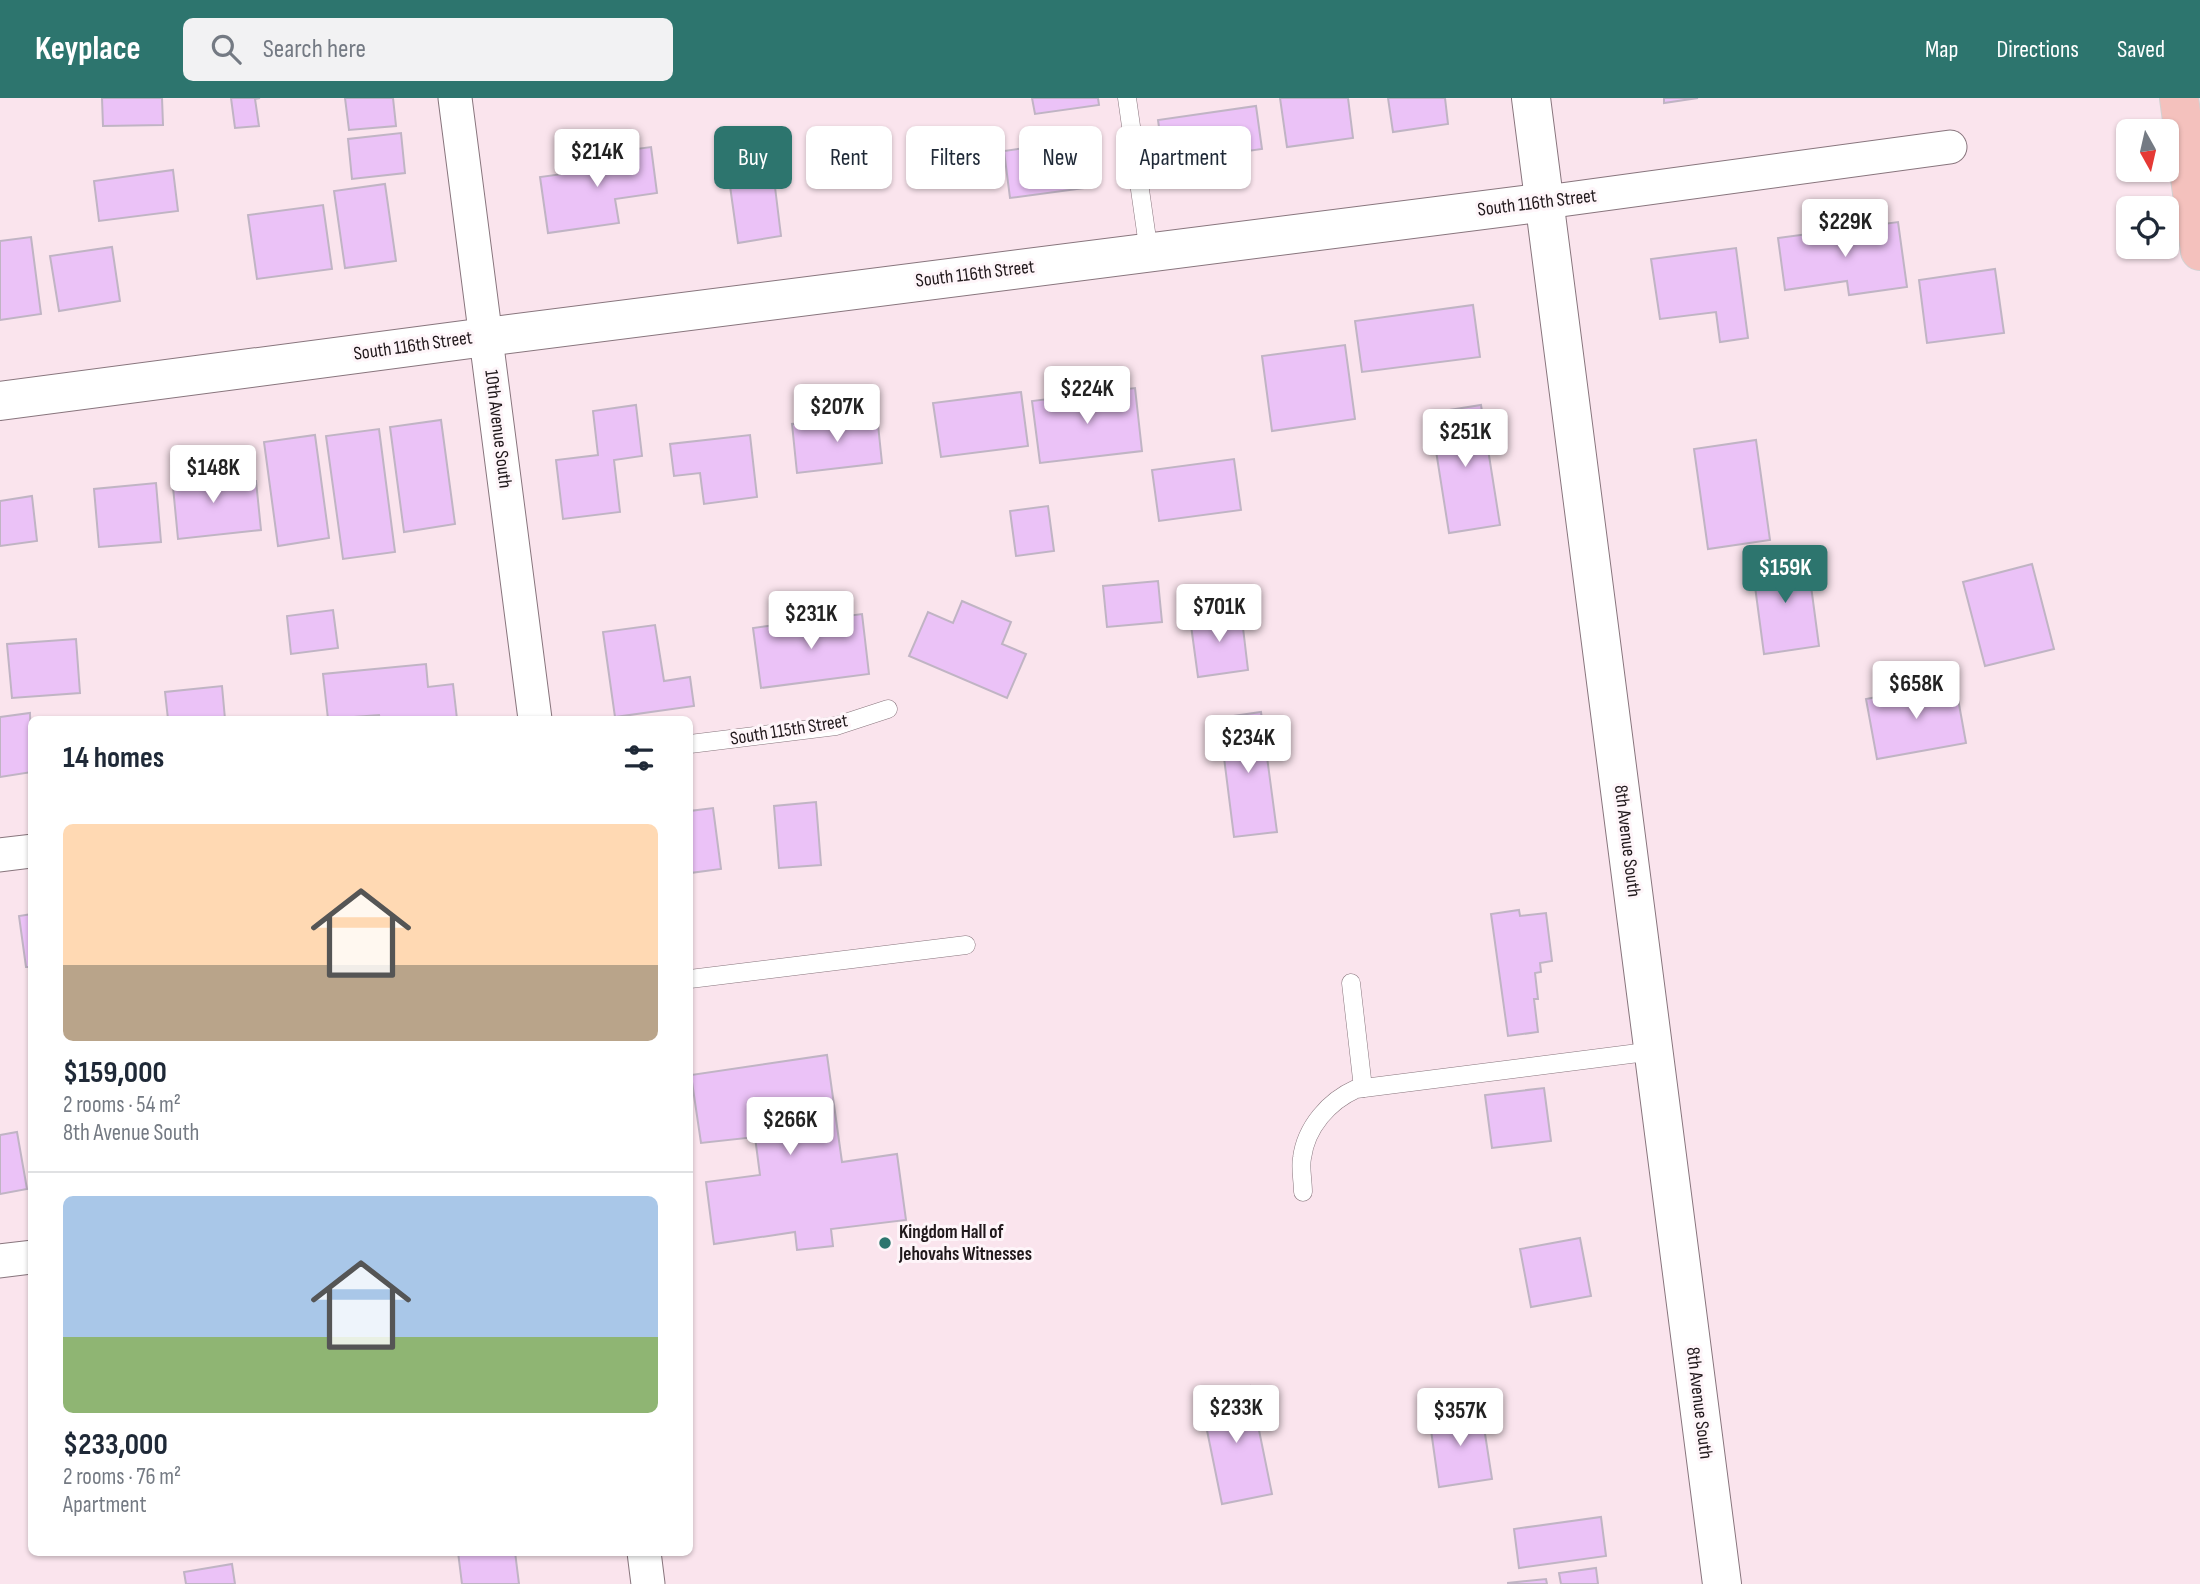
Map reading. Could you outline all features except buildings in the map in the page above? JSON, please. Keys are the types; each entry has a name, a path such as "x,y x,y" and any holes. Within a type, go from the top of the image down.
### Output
{"highway":[{"path":"2179,98 2200,251"}],"street":[{"name":"10th Avenue South","path":"455,98 535,716"},
{"name":"8th Avenue South","path":"1531,98 1722,1584"},
{"name":"South 116th Street","path":"0,401 1546,202 1950,147"},
{"path":"0,855 28,852"},
{"path":"0,1261 28,1258"},
{"path":"644,1556 648,1584"}],"lane":[{"path":"1127,98 1149,253"},
{"name":"South 115th Street","path":"693,744 836,726 888,709"},
{"path":"693,979 966,945"},
{"path":"1351,983 1363,1088"},
{"path":"1303,1192 1302,1157 1312,1129 1326,1109 1347,1093 1363,1088 1654,1051"}],"place":[{"name":"Kingdom Hall of Jehovahs Witnesses","path":"885,1243"}]}
